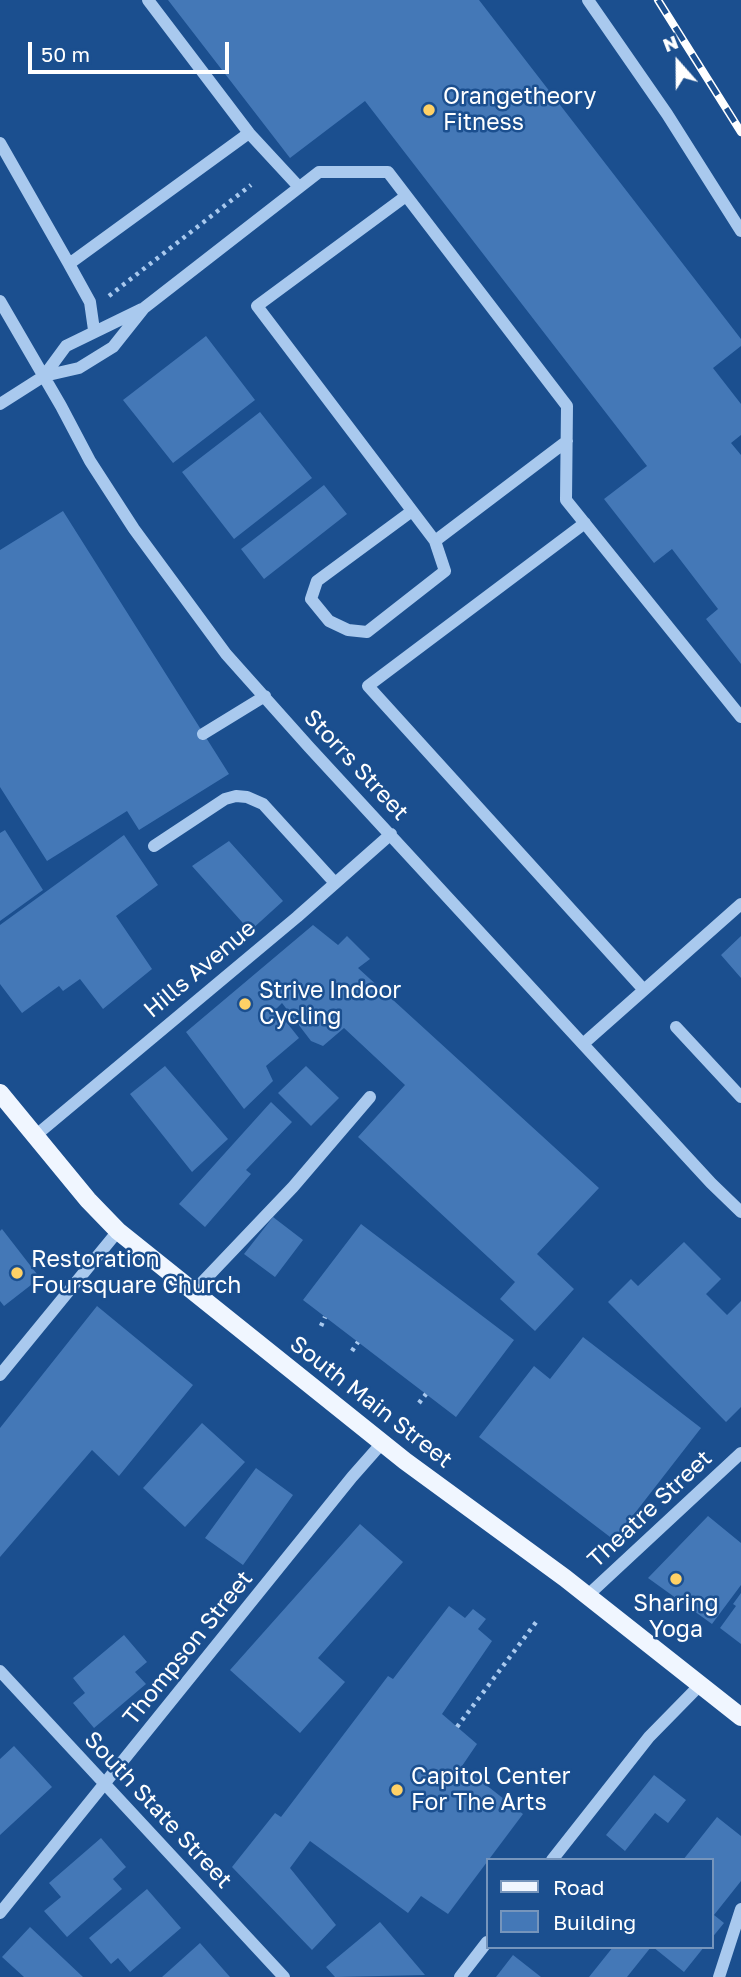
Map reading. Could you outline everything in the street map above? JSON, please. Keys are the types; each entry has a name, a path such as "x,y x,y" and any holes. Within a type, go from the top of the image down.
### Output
{"main road":[{"name":"South Main Street","path":"0,1093 88,1200 118,1231 382,1443 587,1595 741,1717"}],"street":[{"path":"148,0 249,133 299,187"},
{"path":"588,0 667,114 741,231"},
{"path":"69,264 249,133"},
{"path":"0,143 90,302 94,330"},
{"path":"0,404 44,376 79,368 113,347 144,308 319,172 388,172 567,406 566,500 741,717"},
{"path":"406,196 257,306 435,541 445,571 366,632 348,630 329,621 311,599 317,581 412,511"},
{"name":"Storrs Street","path":"0,301 90,461 134,529 226,654 583,1045 741,1212"},
{"path":"44,376 66,346 94,330 144,308"},
{"path":"435,541 567,441"},
{"path":"585,523 368,686 645,990"},
{"path":"203,734 265,696"},
{"path":"154,846 225,799 247,797 263,804 335,883"},
{"name":"Hills Avenue","path":"35,1136 391,834"},
{"path":"583,1045 741,904"},
{"path":"676,1027 741,1097"},
{"path":"193,1292 293,1187 370,1097"},
{"path":"0,1375 118,1231"},
{"name":"Thompson Street","path":"0,1913 382,1443"},
{"name":"Theatre Street","path":"587,1595 741,1453"},
{"name":"South State Street","path":"0,1671 284,1977"},
{"path":"554,1858 649,1737 700,1685"},
{"path":"721,1977 726,1951 741,1909"},
{"path":"460,1977 486,1943"}],"path":[{"path":"109,296 251,185"},
{"path":"320,1326 325,1317"},
{"path":"352,1350 358,1342"},
{"path":"419,1403 426,1394"},
{"path":"457,1727 537,1621"}],"building":[{"path":"168,0 479,0 741,339 741,346 713,368 741,404 741,435 731,443 741,455 741,664 706,619 718,609 672,549 654,563 604,499 647,466 365,101 290,158"},
{"path":"206,336 255,400 173,463 123,400"},
{"path":"260,412 312,478 234,539 182,472"},
{"path":"324,485 347,514 264,579 241,549"},
{"path":"63,511 229,774 139,830 127,811 47,861 0,787 0,550"},
{"path":"5,830 43,890 0,921 0,833"},
{"path":"124,835 158,885 116,916 152,969 103,1009 80,979 63,991 59,986 22,1013 0,984 0,925"},
{"path":"229,841 283,901 250,931 192,866"},
{"path":"313,925 338,945 347,936 370,959 358,968 599,1188 537,1254 574,1289 535,1331 500,1299 515,1282 358,1137 405,1085 344,1028 323,1046 311,1041 282,1003 276,1009 299,1038 266,1066 273,1081 244,1109 186,1032"},
{"path":"741,936 741,978 721,955"},
{"path":"165,1066 228,1139 192,1172 130,1094"},
{"path":"306,1066 339,1098 311,1126 278,1093"},
{"path":"271,1102 292,1122 246,1170 251,1174 205,1227 179,1204"},
{"path":"273,1217 303,1240 275,1277 244,1254"},
{"path":"361,1224 514,1340 456,1417 303,1300"},
{"path":"2,1229 40,1278 4,1306 0,1301"},
{"path":"684,1242 721,1279 706,1294 727,1315 741,1301 741,1407 726,1422 608,1302 631,1279 638,1286"},
{"path":"97,1306 193,1385 119,1476 92,1450 0,1557 0,1428"},
{"path":"583,1337 701,1428 614,1540 479,1437 534,1366 550,1379"},
{"path":"202,1423 245,1462 185,1527 143,1488"},
{"path":"256,1468 293,1495 243,1565 205,1538"},
{"path":"708,1516 741,1543 741,1585 712,1624 648,1578"},
{"path":"360,1524 403,1562 318,1658 345,1682 300,1733 230,1670"},
{"path":"741,1593 741,1644 720,1628 736,1606 733,1604"},
{"name":"Capitol Center For The Arts","path":"449,1606 465,1618 473,1609 486,1619 478,1629 492,1641 442,1714 477,1744 462,1766 523,1814 490,1858 486,1858 486,1863 448,1914 421,1896 408,1913 310,1841 290,1868 336,1925 312,1950 232,1867 275,1813 281,1817 388,1676 393,1679"},
{"path":"124,1635 147,1662 135,1672 146,1684 94,1728 73,1703 85,1693 73,1678"},
{"path":"14,1746 52,1787 0,1835 0,1759"},
{"path":"654,1775 686,1800 668,1823 655,1813 625,1851 606,1835"},
{"path":"717,1817 741,1836 741,1881 714,1915 724,1923 713,1937 713,1858 685,1858"},
{"path":"101,1838 126,1867 113,1879 122,1889 67,1937 44,1911 61,1897 49,1883"},
{"path":"147,1889 181,1928 130,1972 118,1958 111,1964 89,1938"},
{"path":"380,1922 425,1975 335,1977 326,1967"},
{"path":"30,1927 83,1977 24,1977 2,1957"},
{"path":"200,1943 230,1977 162,1977"},
{"path":"611,1949 649,1949 627,1977 589,1977"},
{"path":"655,1949 702,1949 684,1972"},
{"path":"513,1955 541,1977 496,1977"}],"railway":[{"path":"658,0 741,132"}],"place":[{"name":"Orangetheory Fitness","path":"429,110"},
{"name":"Strive Indoor Cycling","path":"245,1004"},
{"name":"Restoration Foursquare Church","path":"17,1273"},
{"name":"Sharing Yoga","path":"676,1579"},
{"name":"Capitol Center For The Arts","path":"397,1790"}]}
